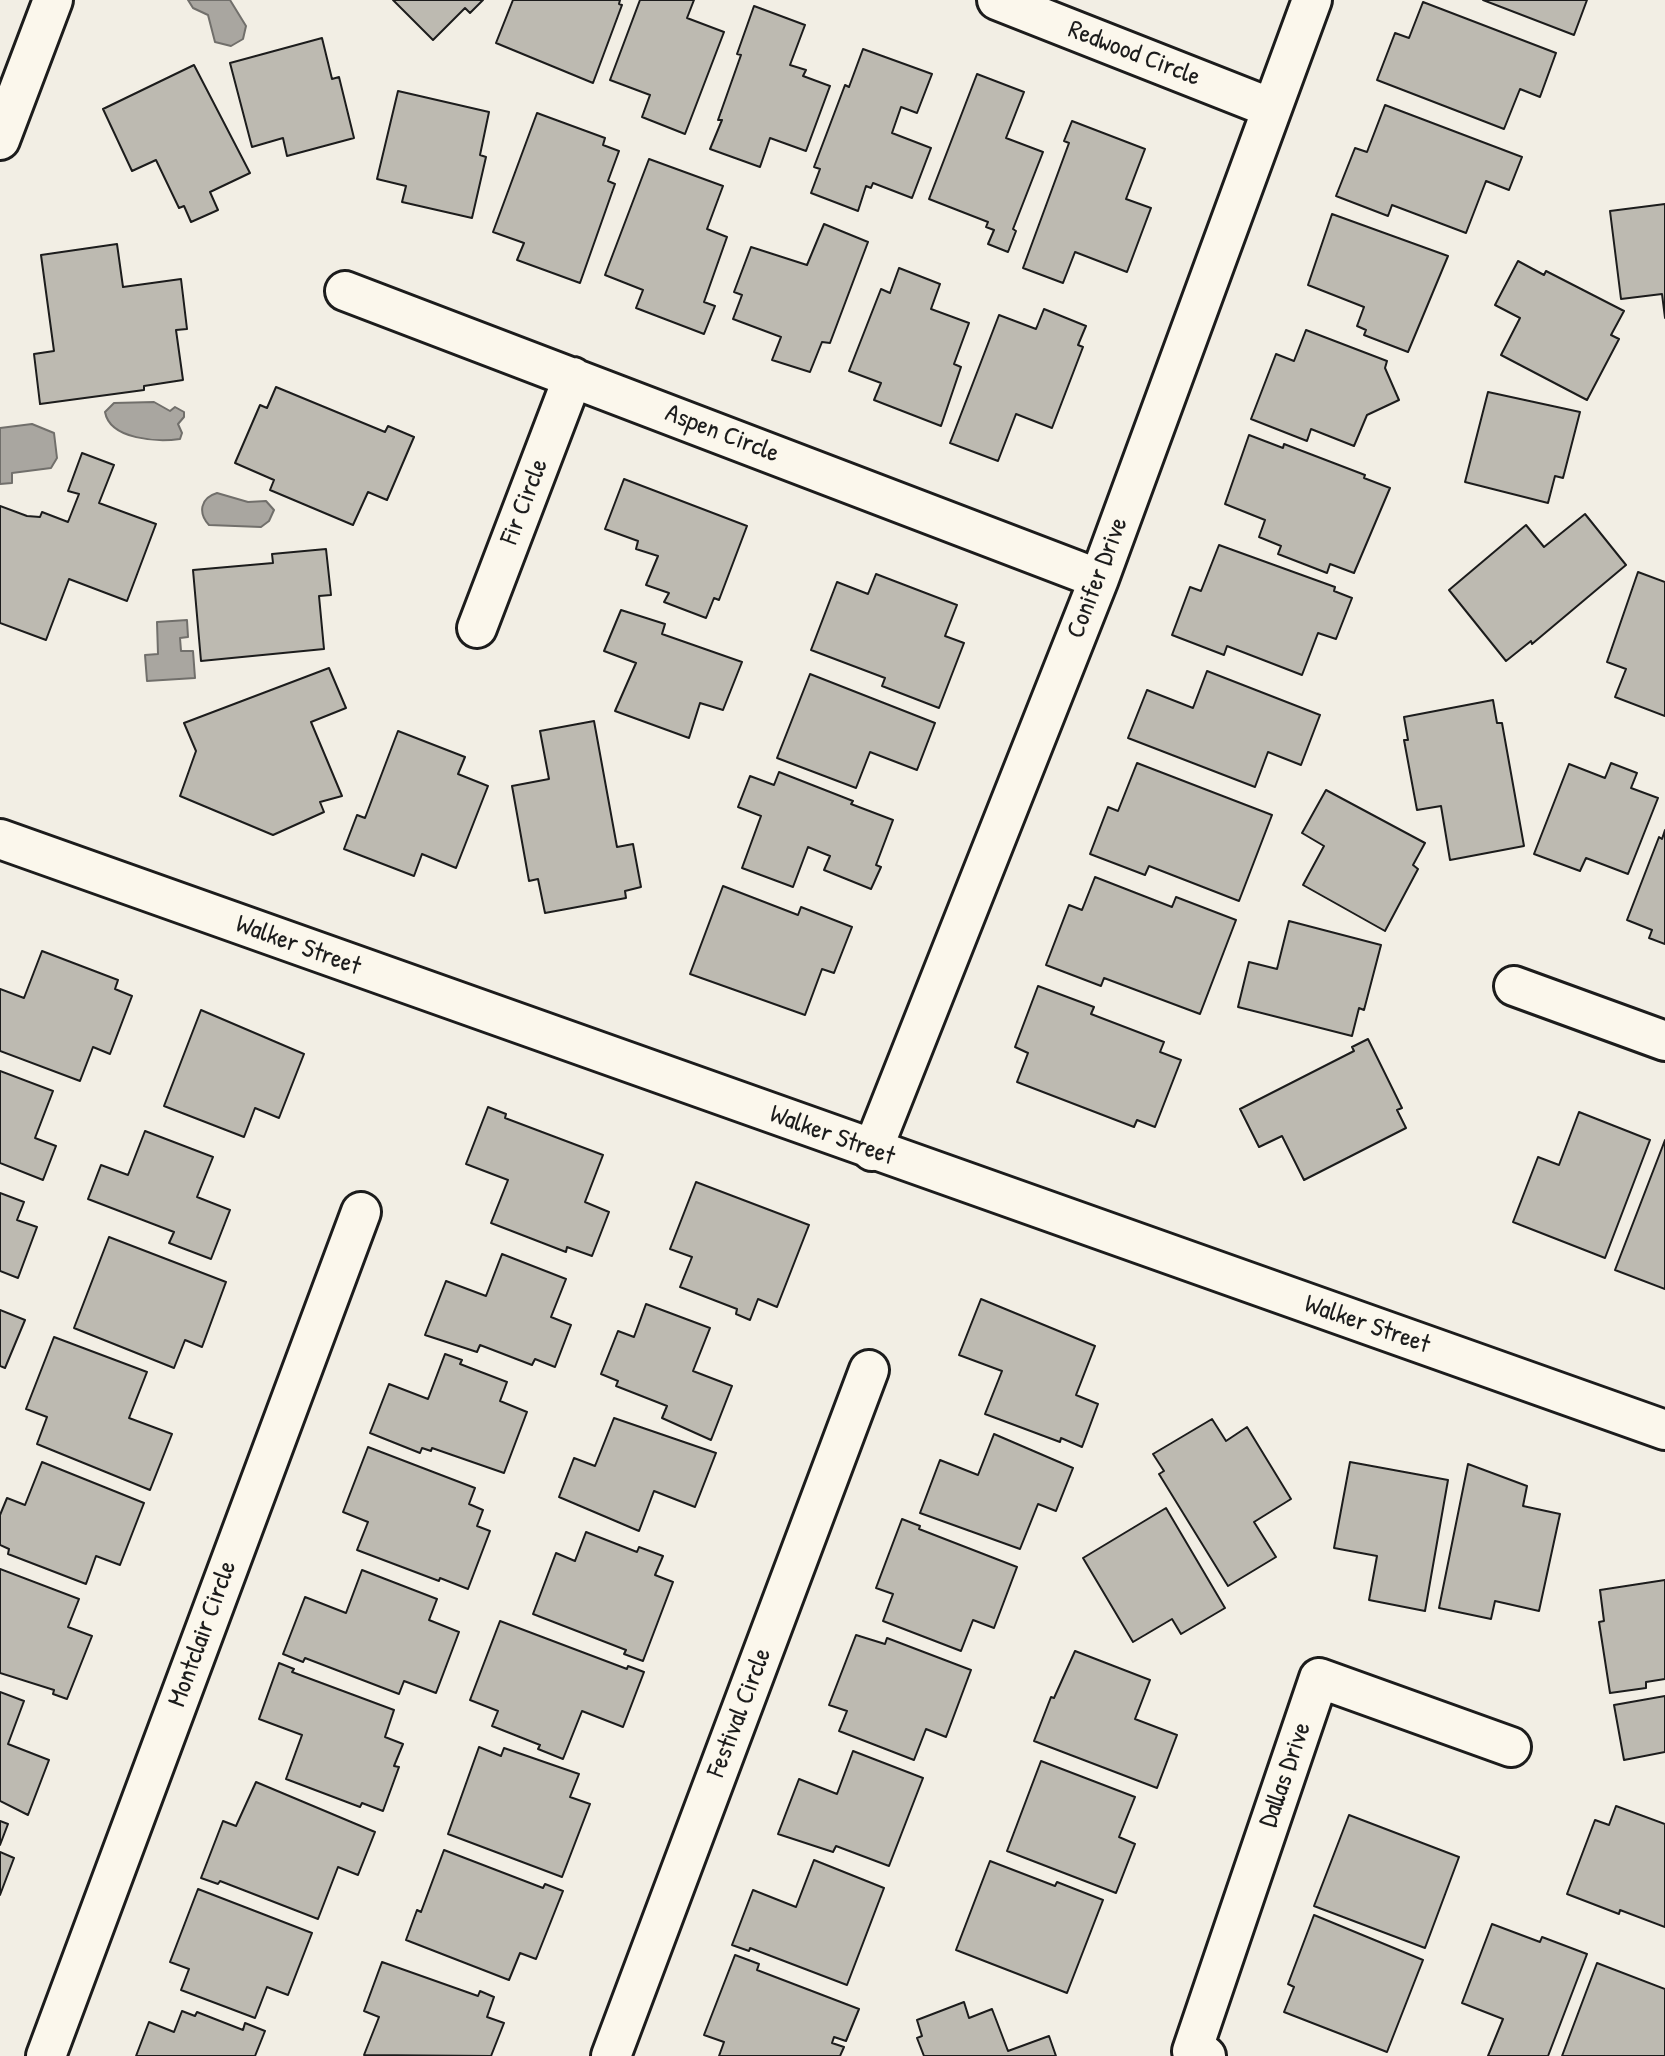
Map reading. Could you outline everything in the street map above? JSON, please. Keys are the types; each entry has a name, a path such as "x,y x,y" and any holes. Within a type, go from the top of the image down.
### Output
{"street":[{"path":"0,140 52,0"},
{"name":"Redwood Circle","path":"997,0 1271,108"},
{"name":"Conifer Drive","path":"872,1151 1099,579 1312,0"},
{"name":"Aspen Circle","path":"345,291 1099,579"},
{"name":"Fir Circle","path":"477,628 573,377"},
{"name":"Walker Street","path":"0,839 872,1151 1665,1430"},
{"path":"1514,986 1665,1041"},
{"name":"Montclair Circle","path":"46,2056 361,1212"},
{"name":"Festival Circle","path":"611,2056 869,1370"},
{"name":"Dallas Drive","path":"1206,2056 1192,2051 1319,1678 1511,1747"}],"shaded area":[{"path":"188,0 230,0 246,26 243,39 231,46 215,42 208,15 193,8"},
{"path":"154,402 170,411 175,407 184,412 184,417 178,424 182,433 180,439 148,439 125,434 109,421 105,412 114,403"},
{"path":"32,424 54,433 57,458 51,468 12,473 12,483 0,484 0,428"},
{"path":"217,493 248,502 266,501 274,510 269,521 261,527 209,525 203,516 202,506 207,498"},
{"path":"187,620 188,637 180,638 181,651 193,651 195,678 147,681 145,655 158,654 157,622"}],"building":[{"path":"393,0 483,0 470,13 465,8 433,40"},
{"path":"513,0 620,0 619,4 622,5 593,83 496,43"},
{"path":"640,0 694,0 687,18 724,32 685,134 642,117 650,95 610,80"},
{"path":"1483,0 1587,0 1574,35"},
{"path":"1423,2 1556,53 1540,97 1520,89 1504,129 1377,80 1395,33 1409,38"},
{"path":"754,6 805,25 790,65 806,70 803,76 830,86 806,151 770,138 760,167 710,149 722,120 718,120 741,55 737,54"},
{"path":"322,38 332,79 339,77 354,138 287,156 283,138 252,147 230,63"},
{"path":"863,49 932,74 917,113 901,107 892,133 931,148 912,198 873,183 871,188 866,186 858,211 811,193 820,169 814,167 845,85 849,87"},
{"path":"194,65 250,173 210,192 218,210 191,222 184,206 179,208 156,160 132,171 103,109"},
{"path":"977,74 1024,92 1006,138 1043,152 1013,229 1016,231 1008,252 988,244 994,230 986,227 988,222 929,199"},
{"path":"398,91 489,112 480,155 486,157 472,218 402,202 406,186 377,179"},
{"path":"1385,105 1522,157 1509,190 1486,181 1466,233 1392,205 1388,216 1336,196 1355,148 1367,152"},
{"path":"537,113 605,138 603,145 619,151 608,181 615,184 580,283 517,260 524,243 493,232"},
{"path":"1072,121 1145,149 1126,199 1151,208 1127,272 1075,252 1063,283 1023,268 1069,143 1064,141"},
{"path":"649,159 723,186 707,229 727,237 704,302 715,306 704,334 636,308 643,290 605,275"},
{"path":"1665,204 1665,318 1662,294 1621,299 1610,211"},
{"path":"1332,214 1448,256 1408,352 1364,335 1366,330 1357,326 1364,307 1308,285"},
{"path":"824,224 868,242 830,343 822,342 810,372 772,360 781,337 733,319 742,295 734,292 751,247 807,265"},
{"path":"117,244 123,287 181,279 187,329 176,330 183,380 144,386 144,390 40,404 34,354 54,351 41,255"},
{"path":"1518,261 1544,275 1546,271 1624,311 1611,335 1619,339 1587,400 1501,355 1520,318 1495,305"},
{"path":"899,268 940,284 931,309 969,323 954,364 961,367 941,426 874,400 881,383 849,371 881,289 890,293"},
{"path":"1044,309 1086,326 1078,345 1083,347 1052,428 1016,414 998,461 950,443 999,315 1036,329"},
{"path":"1306,330 1387,361 1385,368 1399,400 1367,415 1354,446 1311,429 1307,441 1251,419 1276,354 1294,361"},
{"path":"276,387 385,432 388,426 414,437 387,500 368,492 353,525 270,490 274,480 235,463 260,405 267,408"},
{"path":"1488,392 1580,412 1563,478 1555,476 1548,503 1465,482"},
{"path":"1249,435 1283,448 1284,444 1365,475 1364,478 1390,488 1354,573 1330,564 1327,573 1278,554 1281,546 1259,537 1265,520 1225,504"},
{"path":"82,453 114,465 99,503 156,524 127,601 69,579 46,640 0,623 0,506 27,516 40,517 42,512 68,522 79,494 68,491"},
{"path":"624,479 747,526 719,600 714,598 706,618 664,602 669,593 646,585 658,556 636,549 638,541 605,529"},
{"path":"1585,514 1626,565 1532,644 1531,641 1506,661 1449,590 1526,525 1544,547"},
{"path":"1219,545 1335,587 1334,591 1352,598 1336,639 1318,633 1302,675 1227,646 1224,655 1172,635 1190,587 1201,591"},
{"path":"326,549 331,595 319,596 324,649 201,661 193,570 273,563 272,554"},
{"path":"1638,572 1665,582 1665,716 1615,697 1626,669 1607,662"},
{"path":"876,574 957,605 945,636 964,643 939,708 882,686 885,678 811,650 837,582 868,594"},
{"path":"621,610 665,624 662,634 742,662 723,710 700,703 689,738 615,711 636,663 604,651"},
{"path":"329,668 346,708 311,722 342,796 320,802 324,812 273,835 180,796 196,751 184,723"},
{"path":"1207,671 1320,715 1301,765 1268,752 1255,787 1128,738 1147,690 1193,708"},
{"path":"810,674 935,723 917,770 870,752 856,788 777,758"},
{"path":"1493,700 1497,723 1502,723 1524,846 1450,860 1441,806 1417,810 1404,740 1408,740 1404,717"},
{"path":"594,721 617,847 633,844 641,887 625,891 626,898 545,913 538,879 529,881 512,786 549,779 540,731"},
{"path":"398,731 465,757 458,774 488,786 456,868 422,854 414,876 344,849 357,815 365,818"},
{"path":"1137,763 1272,815 1239,901 1149,866 1145,875 1090,854 1108,807 1118,811"},
{"path":"1611,763 1637,773 1631,788 1658,798 1628,874 1586,858 1580,871 1534,854 1569,764 1605,778"},
{"path":"779,772 893,820 876,865 881,867 871,889 824,870 830,856 808,847 793,887 742,868 761,816 738,807 750,776 774,785"},
{"path":"1326,790 1425,843 1413,865 1418,869 1385,931 1303,885 1324,846 1302,833"},
{"path":"1665,830 1665,944 1649,938 1652,930 1627,920 1659,837 1662,839"},
{"path":"1095,877 1172,907 1176,897 1236,920 1200,1014 1104,978 1101,986 1046,965 1069,905 1082,910"},
{"path":"723,886 798,915 801,907 852,927 834,973 822,969 805,1015 690,974"},
{"path":"1289,921 1381,945 1364,1010 1359,1008 1352,1036 1238,1007 1249,962 1277,969"},
{"path":"42,951 118,980 115,989 132,996 110,1054 93,1047 80,1081 0,1051 0,989 24,998"},
{"path":"1038,986 1094,1007 1091,1014 1164,1042 1160,1052 1181,1060 1155,1127 1137,1120 1134,1127 1017,1082 1028,1053 1015,1047"},
{"path":"201,1010 304,1054 279,1118 255,1108 244,1137 164,1106"},
{"path":"1368,1039 1402,1108 1397,1110 1406,1128 1304,1180 1282,1136 1259,1147 1240,1109 1354,1051 1352,1047"},
{"path":"0,1071 53,1091 35,1138 56,1146 43,1180 0,1163"},
{"path":"488,1107 506,1114 505,1118 603,1155 585,1202 609,1212 592,1256 567,1247 566,1252 491,1223 508,1180 466,1164"},
{"path":"1579,1112 1650,1140 1605,1258 1513,1222 1538,1157 1559,1165"},
{"path":"145,1131 213,1157 197,1197 230,1210 211,1259 169,1243 174,1232 88,1199 101,1165 128,1175"},
{"path":"1665,1140 1665,1289 1615,1270"},
{"path":"696,1182 809,1225 777,1307 758,1299 750,1320 736,1314 737,1309 680,1287 692,1257 670,1249"},
{"path":"0,1193 24,1202 17,1220 37,1227 18,1278 0,1271"},
{"path":"109,1237 226,1282 202,1347 185,1340 174,1368 74,1328"},
{"path":"502,1254 566,1279 551,1317 571,1325 555,1367 535,1359 532,1365 480,1345 477,1352 425,1335 446,1281 486,1296"},
{"path":"981,1299 1095,1346 1076,1395 1098,1404 1082,1447 1061,1438 1060,1442 985,1414 1002,1371 959,1355"},
{"path":"646,1304 710,1328 693,1371 732,1386 711,1440 662,1418 667,1406 616,1386 618,1381 601,1374 618,1331 634,1337"},
{"path":"0,1310 25,1320 5,1368 0,1366"},
{"path":"54,1337 147,1372 129,1418 172,1434 150,1490 37,1444 47,1417 26,1409"},
{"path":"445,1354 462,1360 460,1364 507,1382 500,1401 527,1412 504,1473 432,1448 431,1451 422,1448 420,1453 370,1433 389,1384 428,1399"},
{"path":"614,1418 716,1453 695,1507 654,1491 639,1531 559,1497 574,1458 595,1466"},
{"path":"1212,1419 1226,1441 1247,1427 1291,1499 1254,1522 1276,1557 1228,1586 1159,1474 1164,1471 1153,1454"},
{"path":"994,1434 1073,1468 1056,1511 1038,1504 1020,1549 920,1513 940,1460 978,1475"},
{"path":"368,1447 475,1488 469,1504 483,1510 477,1526 490,1531 468,1589 357,1550 368,1522 343,1512"},
{"path":"42,1462 144,1503 120,1565 96,1556 86,1584 8,1554 9,1549 0,1545 0,1515 7,1498 25,1505"},
{"path":"1350,1462 1448,1480 1425,1611 1369,1600 1377,1556 1334,1548"},
{"path":"1468,1464 1527,1486 1523,1506 1560,1514 1539,1611 1495,1601 1491,1619 1439,1608"},
{"path":"1166,1508 1225,1608 1181,1634 1172,1619 1133,1642 1083,1558"},
{"path":"902,1519 920,1526 919,1529 1017,1567 994,1628 973,1620 961,1651 883,1621 893,1594 876,1588"},
{"path":"586,1532 637,1552 639,1547 663,1556 655,1575 673,1582 643,1661 624,1654 626,1650 533,1614 556,1553 575,1561"},
{"path":"0,1569 79,1599 68,1627 92,1636 67,1699 53,1694 54,1690 0,1673"},
{"path":"362,1570 437,1599 429,1620 459,1632 436,1693 404,1681 399,1694 305,1658 303,1662 283,1654 305,1597 346,1613"},
{"path":"1665,1580 1665,1679 1646,1682 1646,1688 1610,1693 1599,1622 1604,1621 1600,1590"},
{"path":"500,1621 627,1669 628,1666 644,1672 623,1727 582,1711 563,1759 538,1749 540,1745 492,1726 498,1711 470,1700"},
{"path":"856,1635 885,1644 887,1638 971,1670 946,1737 926,1729 914,1760 839,1731 847,1711 829,1705"},
{"path":"1075,1651 1150,1680 1135,1719 1177,1735 1157,1788 1034,1741 1051,1697 1054,1698"},
{"path":"279,1663 294,1669 292,1672 394,1710 385,1737 403,1744 394,1766 399,1767 383,1811 362,1803 360,1807 286,1779 302,1735 259,1719"},
{"path":"0,1692 24,1701 8,1744 49,1760 28,1815 0,1801"},
{"path":"1665,1696 1665,1752 1624,1760 1614,1705"},
{"path":"479,1747 501,1756 504,1748 579,1774 570,1797 590,1804 562,1877 448,1834"},
{"path":"853,1751 923,1778 889,1866 836,1846 833,1852 778,1834 799,1779 837,1794"},
{"path":"1041,1761 1135,1797 1119,1837 1135,1844 1116,1893 1007,1851"},
{"path":"256,1782 375,1832 358,1875 338,1867 318,1919 220,1881 218,1884 201,1878 223,1821 236,1826"},
{"path":"1616,1806 1665,1824 1665,1927 1620,1910 1619,1914 1567,1894 1595,1820 1609,1825"},
{"path":"1349,1815 1459,1857 1425,1948 1314,1906"},
{"path":"0,1821 8,1824 0,1845"},
{"path":"444,1850 543,1888 545,1884 563,1891 536,1959 520,1953 509,1980 406,1940 417,1910 421,1912"},
{"path":"0,1852 14,1858 0,1895"},
{"path":"814,1860 884,1888 847,1985 750,1948 749,1951 732,1945 753,1890 796,1907"},
{"path":"990,1861 1055,1886 1057,1882 1103,1900 1067,1993 956,1950"},
{"path":"198,1889 312,1933 288,1995 267,1987 255,2018 181,1990 189,1969 170,1962"},
{"path":"1314,1915 1423,1960 1387,2052 1284,2012 1294,1987 1288,1984"},
{"path":"1492,1924 1540,1942 1542,1937 1587,1954 1548,2056 1488,2056 1503,2019 1462,2003"},
{"path":"735,1955 759,1964 757,1970 859,2009 846,2041 834,2037 832,2043 844,2047 840,2056 719,2056 724,2042 704,2035"},
{"path":"382,1962 478,1996 480,1991 494,1997 487,2017 504,2023 491,2056 364,2055 379,2017 364,2011"},
{"path":"1597,1963 1665,1989 1665,2056 1562,2056"},
{"path":"964,2002 969,2018 992,2009 1008,2051 1049,2036 1056,2056 924,2056 917,2038 922,2036 917,2020"},
{"path":"182,2011 195,2016 197,2012 243,2030 245,2023 265,2031 255,2056 136,2056 149,2022 174,2032"}]}
